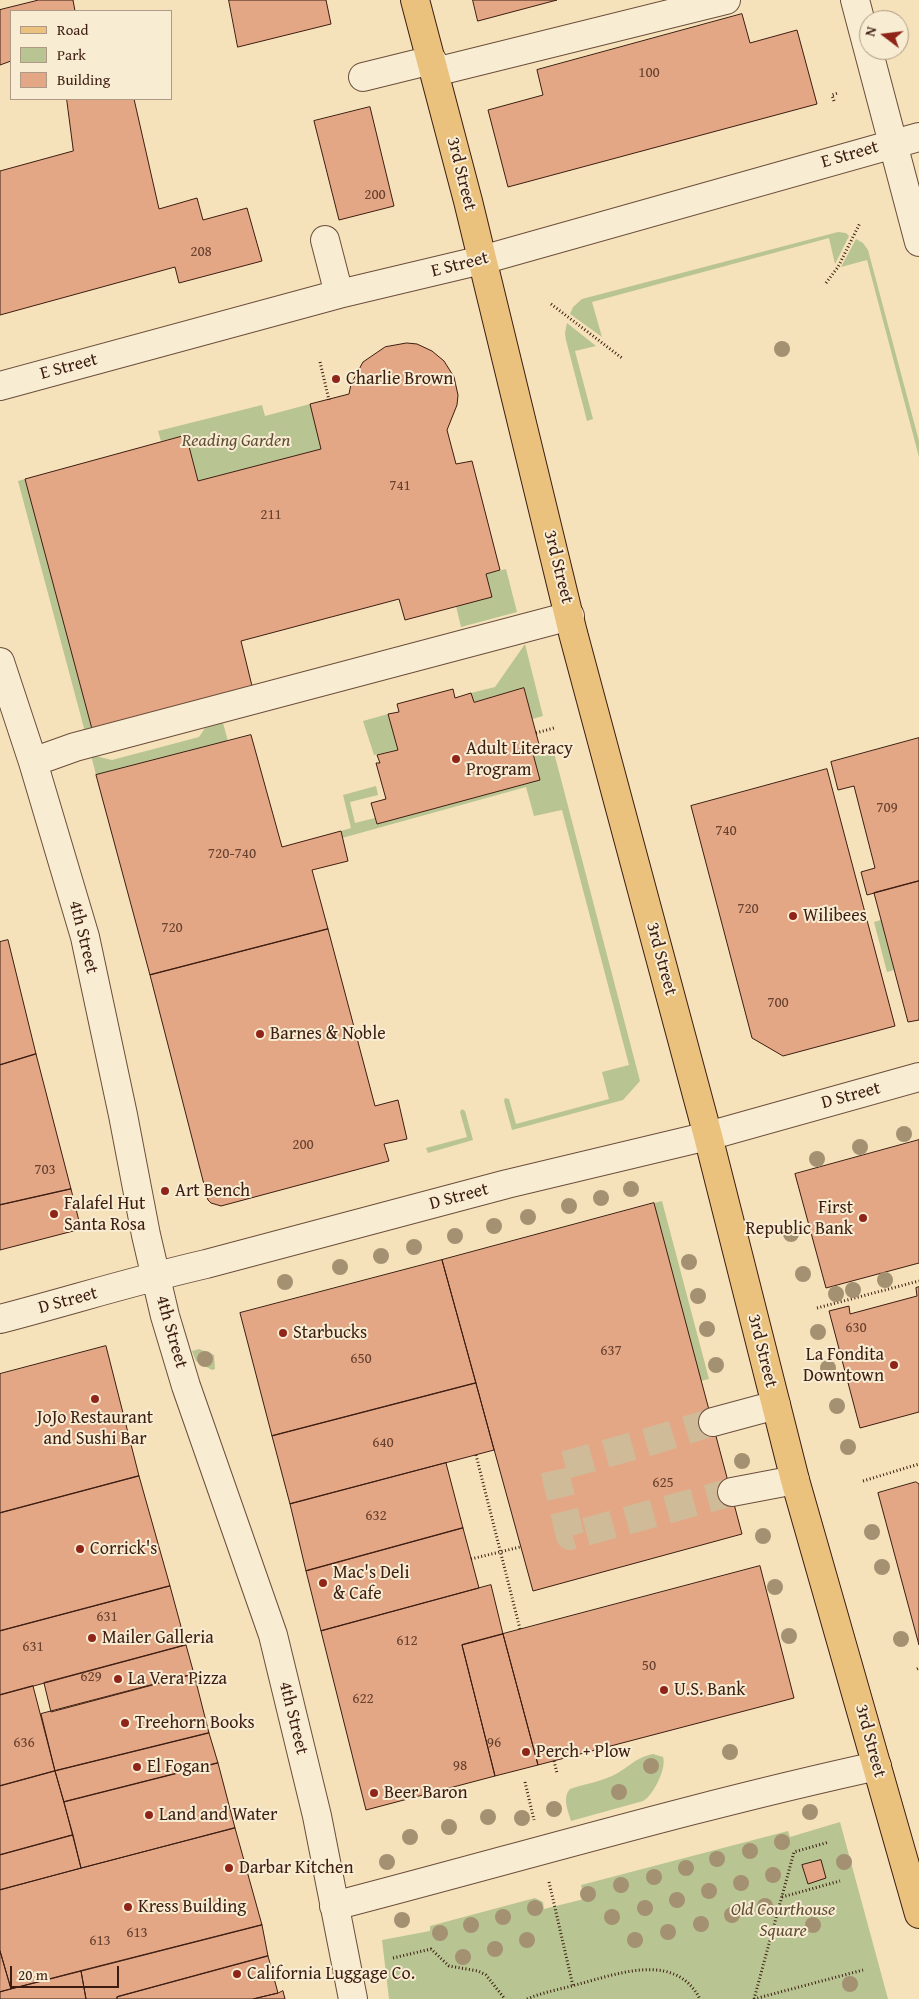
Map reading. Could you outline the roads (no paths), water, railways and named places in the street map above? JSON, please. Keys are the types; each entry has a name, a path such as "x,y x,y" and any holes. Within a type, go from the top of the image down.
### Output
{"main road":[{"name":"3rd Street","path":"415,0 482,260 570,616 708,1136 795,1480 919,1914"}],"street":[{"path":"362,77 433,66 726,0"},
{"path":"855,0 919,242"},
{"name":"E Street","path":"0,386 339,294 482,260 919,137"},
{"path":"325,240 339,294"},
{"path":"33,762 75,747 570,616"},
{"name":"4th Street","path":"0,662 33,762 86,937 165,1316 186,1386 273,1635 317,1816 353,1999"},
{"name":"D Street","path":"0,1319 106,1291 156,1275 206,1264 507,1184 708,1136 919,1077"},
{"path":"713,1422 776,1405"},
{"path":"732,1492 795,1480"},
{"path":"334,1906 550,1847 819,1778 877,1766"}],"tunnel":[{"path":"713,1422 554,1468 570,1536 732,1492"}],"place":[{"name":"Charlie Brown","path":"336,379"},
{"name":"Adult Literacy Program","path":"456,759"},
{"name":"Wilibees","path":"793,916"},
{"name":"Barnes & Noble","path":"260,1034"},
{"name":"Art Bench","path":"165,1191"},
{"name":"Falafel Hut Santa Rosa","path":"54,1214"},
{"name":"First Republic Bank","path":"863,1218"},
{"name":"Starbucks","path":"283,1333"},
{"name":"La Fondita Downtown","path":"894,1365"},
{"name":"JoJo Restaurant and Sushi Bar","path":"95,1399"},
{"name":"Corrick's","path":"80,1549"},
{"name":"Mac's Deli & Cafe","path":"323,1583"},
{"name":"Mailer Galleria","path":"92,1638"},
{"name":"La Vera Pizza","path":"118,1679"},
{"name":"U.S. Bank","path":"664,1690"},
{"name":"Treehorn Books","path":"125,1723"},
{"name":"Perch + Plow","path":"526,1752"},
{"name":"El Fogan","path":"137,1767"},
{"name":"Beer Baron","path":"374,1793"},
{"name":"Land and Water","path":"149,1815"},
{"name":"Darbar Kitchen","path":"229,1868"},
{"name":"Kress Building","path":"128,1907"},
{"name":"California Luggage Co.","path":"237,1974"}],"park label":[{"name":"Reading Garden","path":"236,441"},
{"name":"Old Courthouse Square","path":"783,1920"}]}
